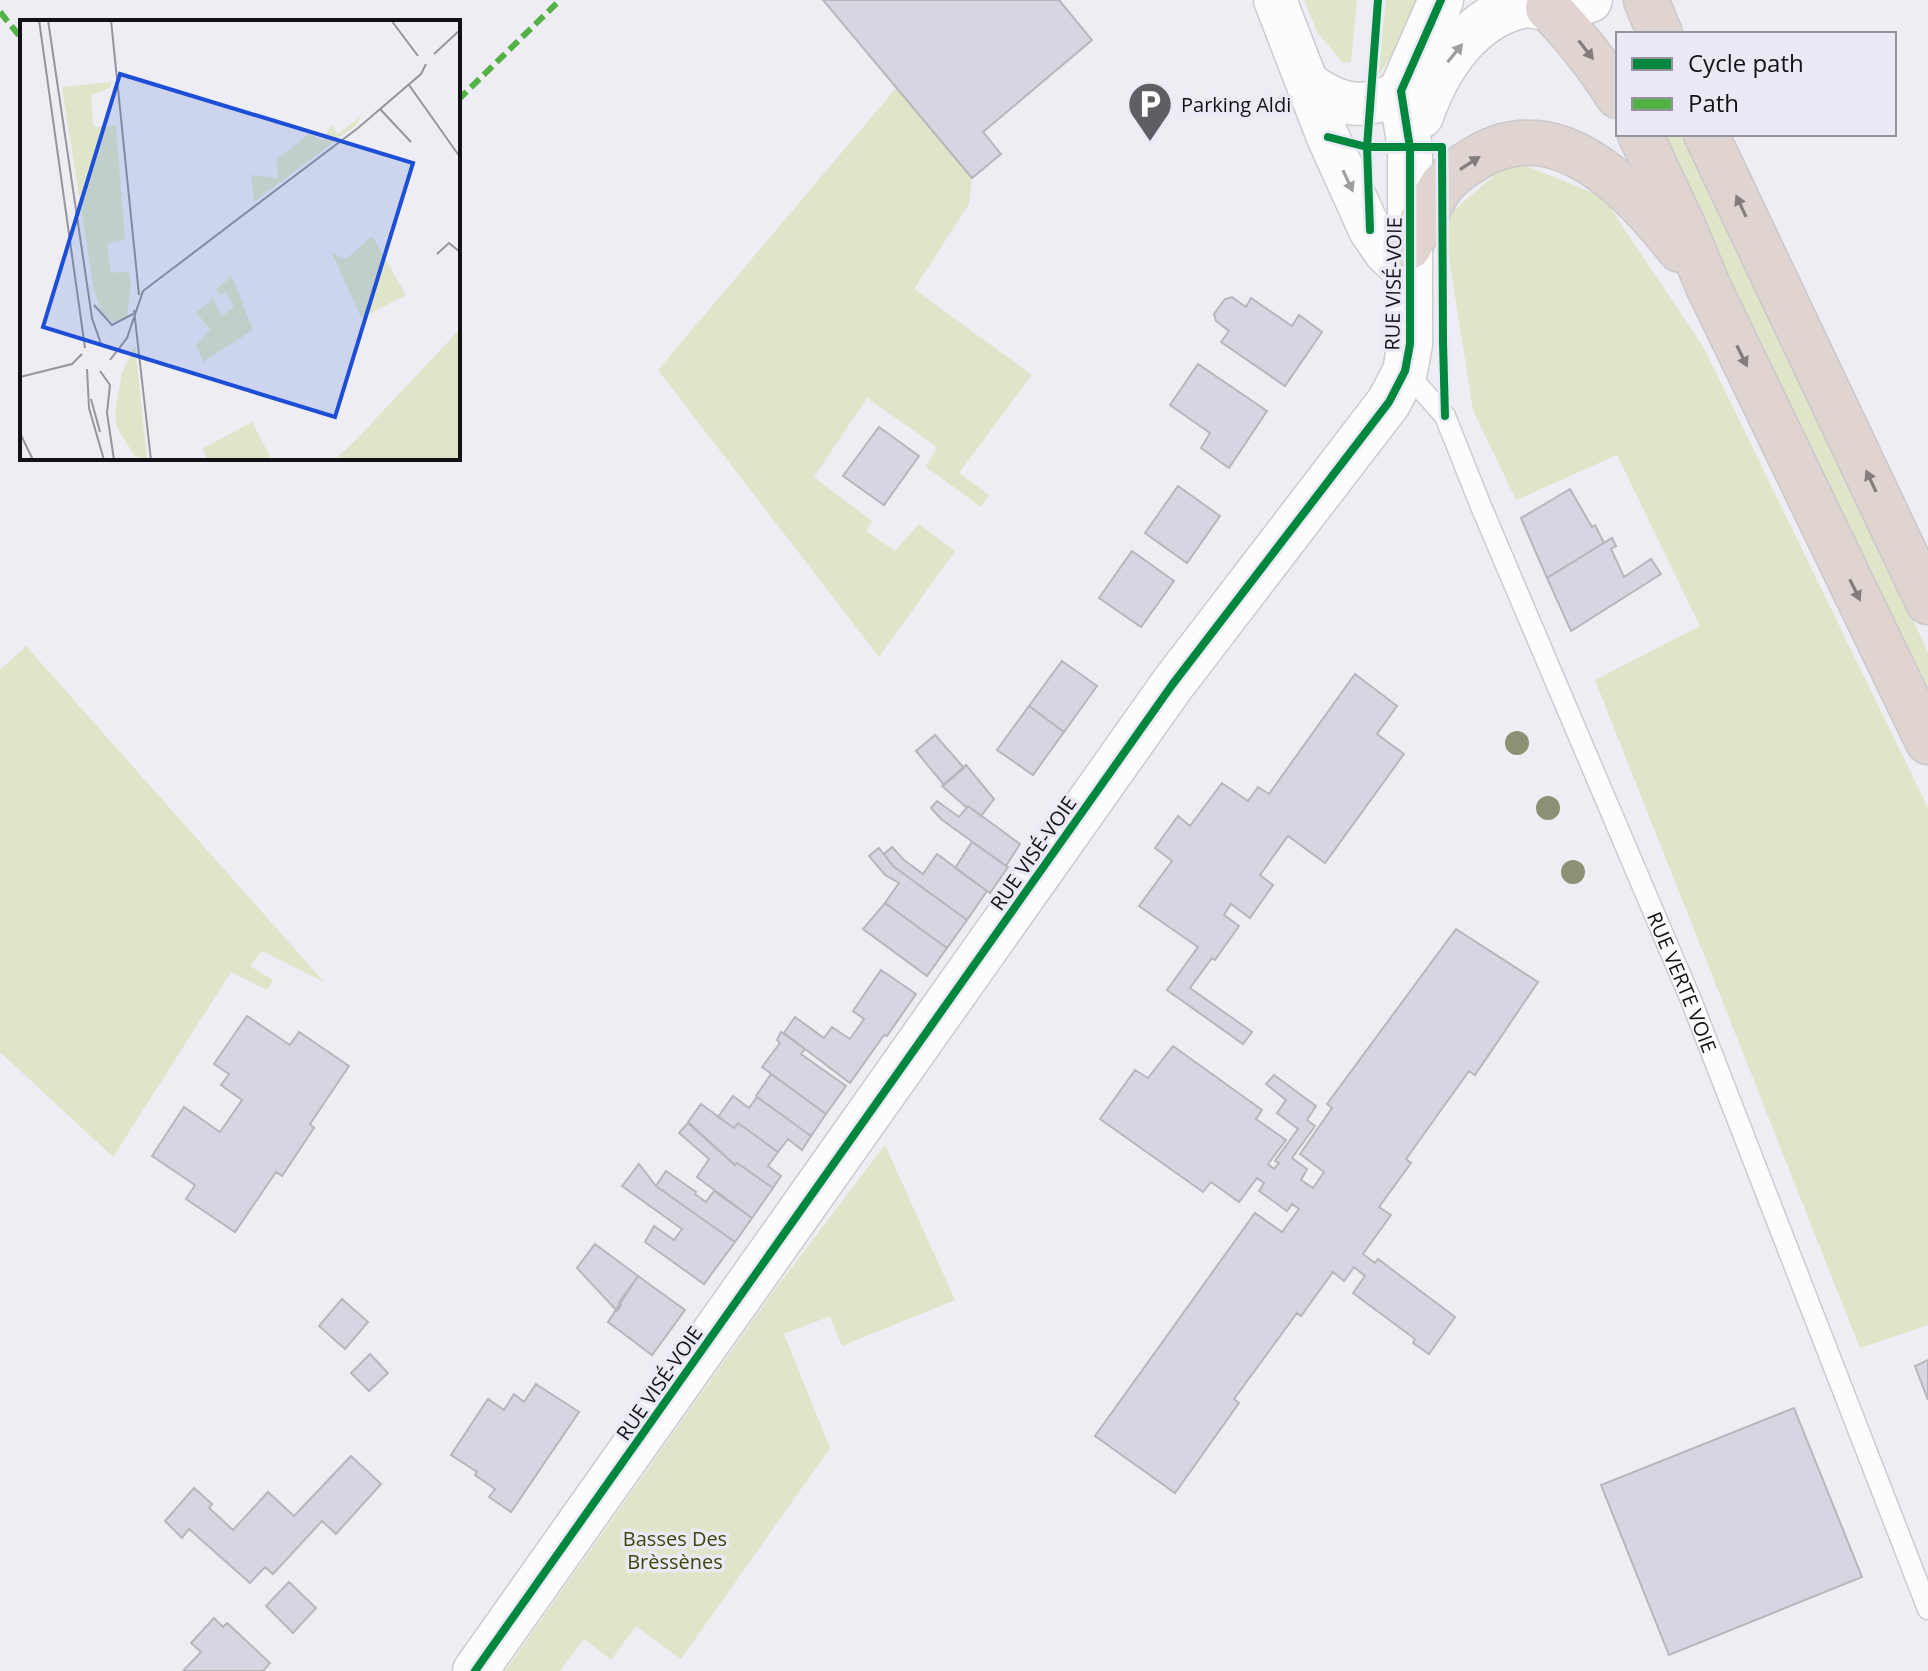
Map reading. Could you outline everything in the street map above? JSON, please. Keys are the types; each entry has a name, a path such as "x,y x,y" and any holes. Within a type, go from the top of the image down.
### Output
{"highway":[{"path":"1646,0 1659,32"},
{"path":"1545,3 1571,31 1616,93"},
{"path":"1641,136 1708,286 1928,742"},
{"path":"1707,136 1928,602"},
{"path":"1409,261 1443,184 1464,165 1489,150 1539,143 1574,153 1610,177 1639,203 1708,286"}],"street":[{"path":"1275,0 1328,137 1370,230 1385,252 1409,261"},
{"path":"1308,83 1330,98 1348,104 1369,104 1401,91 1441,0"},
{"name":"RUE VISÉ-VOIE","path":"1410,148 1434,82 1464,41 1499,12 1512,7 1545,3"},
{"name":"RUE VISÉ-VOIE","path":"475,1671 1172,685 1389,402 1405,371 1410,344 1410,148 1401,91"}],"lane":[{"name":"RUE VERTE VOIE","path":"1405,371 1445,416 1691,1000 1928,1609"}],"green space":[{"path":"1304,0 1357,0 1351,62 1343,63 1317,32"},
{"path":"1386,0 1420,0 1407,31 1378,76"},
{"path":"896,88 972,178 969,204 914,289 1032,375 959,473 989,495 981,507 926,467 937,447 867,398 814,477 872,521 866,531 895,551 919,524 955,551 879,657 658,370"},
{"path":"1660,136 1683,136 1928,652 1928,695"},
{"path":"1512,160 1603,197 1704,348 1928,808 1928,1325 1860,1348 1595,680 1700,626 1617,455 1516,500 1473,410 1443,220"},
{"path":"26,646 324,982 262,951 250,966 273,980 267,990 231,972 113,1157 0,1052 0,670"},
{"name":"Basses Des Brèssènes","path":"885,1145 955,1300 842,1346 830,1316 784,1334 830,1448 681,1659 636,1626 611,1660 584,1639 560,1671 505,1671 773,1292"}],"building":[{"path":"823,0 1059,0 1092,40 983,132 1001,154 972,178"},
{"path":"1232,297 1246,307 1251,298 1292,326 1299,315 1322,332 1285,386 1221,342 1229,331 1216,321 1214,314 1225,299"},
{"path":"1198,364 1267,411 1229,468 1201,448 1210,433 1170,405"},
{"path":"879,427 919,456 884,505 843,476"},
{"path":"1178,486 1220,516 1187,563 1145,533"},
{"path":"1570,489 1604,543 1547,578 1521,518"},
{"path":"1612,538 1616,546 1611,549 1624,577 1651,559 1661,574 1571,631 1547,578"},
{"path":"1132,551 1174,581 1141,627 1099,598"},
{"path":"1062,661 1097,686 1064,732 1029,706"},
{"path":"1355,674 1397,706 1377,734 1404,754 1325,863 1288,836 1260,875 1273,885 1250,918 1231,904 1224,915 1239,926 1190,988 1252,1032 1243,1044 1167,990 1198,947 1139,906 1172,861 1155,848 1178,816 1190,826 1222,783 1248,801 1258,787 1269,794"},
{"path":"1029,706 1064,732 1033,775 997,750"},
{"path":"935,735 964,768 944,785 916,751"},
{"path":"966,765 994,799 981,816 942,786"},
{"path":"937,801 959,817 968,806 1020,844 1006,866 941,819 931,808"},
{"path":"972,842 1008,867 990,893 955,868"},
{"path":"892,847 923,874 937,854 987,891 967,920 893,866 884,854"},
{"path":"879,848 893,866 967,920 947,948 885,903 899,883 885,875 869,856"},
{"path":"885,903 947,948 927,976 863,929"},
{"path":"1456,929 1538,982 1475,1075 1469,1071 1406,1159 1411,1163 1379,1207 1391,1215 1363,1254 1375,1263 1378,1259 1455,1317 1429,1354 1413,1343 1415,1339 1353,1293 1365,1276 1354,1267 1344,1281 1333,1272 1301,1316 1297,1313 1234,1399 1239,1403 1175,1493 1095,1436 1255,1213 1282,1232 1299,1209 1292,1204 1287,1211 1259,1191 1264,1183 1257,1178 1239,1202 1211,1182 1203,1192 1100,1119 1135,1070 1148,1078 1173,1046 1262,1110 1256,1119 1286,1140 1268,1164 1274,1169 1279,1163 1275,1161 1298,1129 1277,1113 1286,1100 1266,1084 1274,1075 1316,1106 1307,1120 1315,1126 1292,1158 1307,1169 1301,1180 1313,1188 1324,1172 1300,1154 1332,1108 1327,1104"},
{"path":"881,970 916,994 850,1083 784,1033 795,1017 824,1038 832,1027 850,1039 864,1019 853,1011"},
{"path":"247,1016 290,1045 299,1032 349,1066 310,1124 314,1128 282,1176 276,1172 235,1232 186,1199 195,1185 152,1156 184,1107 220,1132 242,1100 221,1085 229,1074 214,1064"},
{"path":"781,1032 805,1049 801,1054 846,1086 826,1114 762,1067 780,1043 777,1040"},
{"path":"771,1074 826,1114 811,1136 756,1096"},
{"path":"733,1096 749,1108 757,1097 811,1136 802,1150 788,1139 778,1152 738,1123 734,1128 718,1117"},
{"path":"701,1104 734,1128 738,1123 778,1152 768,1166 781,1176 773,1188 737,1163 735,1165 688,1122"},
{"path":"688,1123 735,1165 737,1163 773,1188 752,1218 697,1177 709,1159 679,1133"},
{"path":"639,1164 656,1186 735,1242 704,1284 645,1242 654,1226 674,1240 682,1229 622,1186"},
{"path":"666,1171 706,1202 714,1191 752,1218 735,1242 656,1186"},
{"path":"595,1244 638,1276 619,1303 621,1305 617,1311 577,1268"},
{"path":"638,1276 685,1310 652,1355 608,1322"},
{"path":"342,1299 368,1322 345,1349 319,1326"},
{"path":"370,1354 388,1373 369,1391 351,1373"},
{"path":"1928,1360 1928,1400 1915,1366"},
{"path":"536,1384 579,1412 511,1512 489,1497 495,1489 475,1475 477,1472 451,1455 488,1399 504,1410 514,1394 524,1402"},
{"path":"1794,1408 1862,1577 1669,1655 1601,1485"},
{"path":"351,1456 381,1484 336,1534 322,1521 273,1574 265,1567 250,1583 189,1529 182,1538 165,1521 194,1488 212,1504 209,1508 233,1530 268,1492 294,1516"},
{"path":"289,1582 316,1608 293,1633 266,1606"},
{"path":"214,1618 223,1627 227,1623 270,1663 263,1671 183,1671 201,1652 191,1643"}],"marked path":[{"path":"460,98 560,0"},
{"path":"0,12 20,37"}],"cycle path":[{"path":"1370,230 1367,147 1378,0"},
{"path":"475,1671 1172,685 1389,402 1405,371 1410,344 1410,148 1401,91 1441,0"},
{"path":"1328,137 1367,147 1442,147 1445,416"}],"place":[{"name":"Parking Aldi","path":"1150,143"}]}
